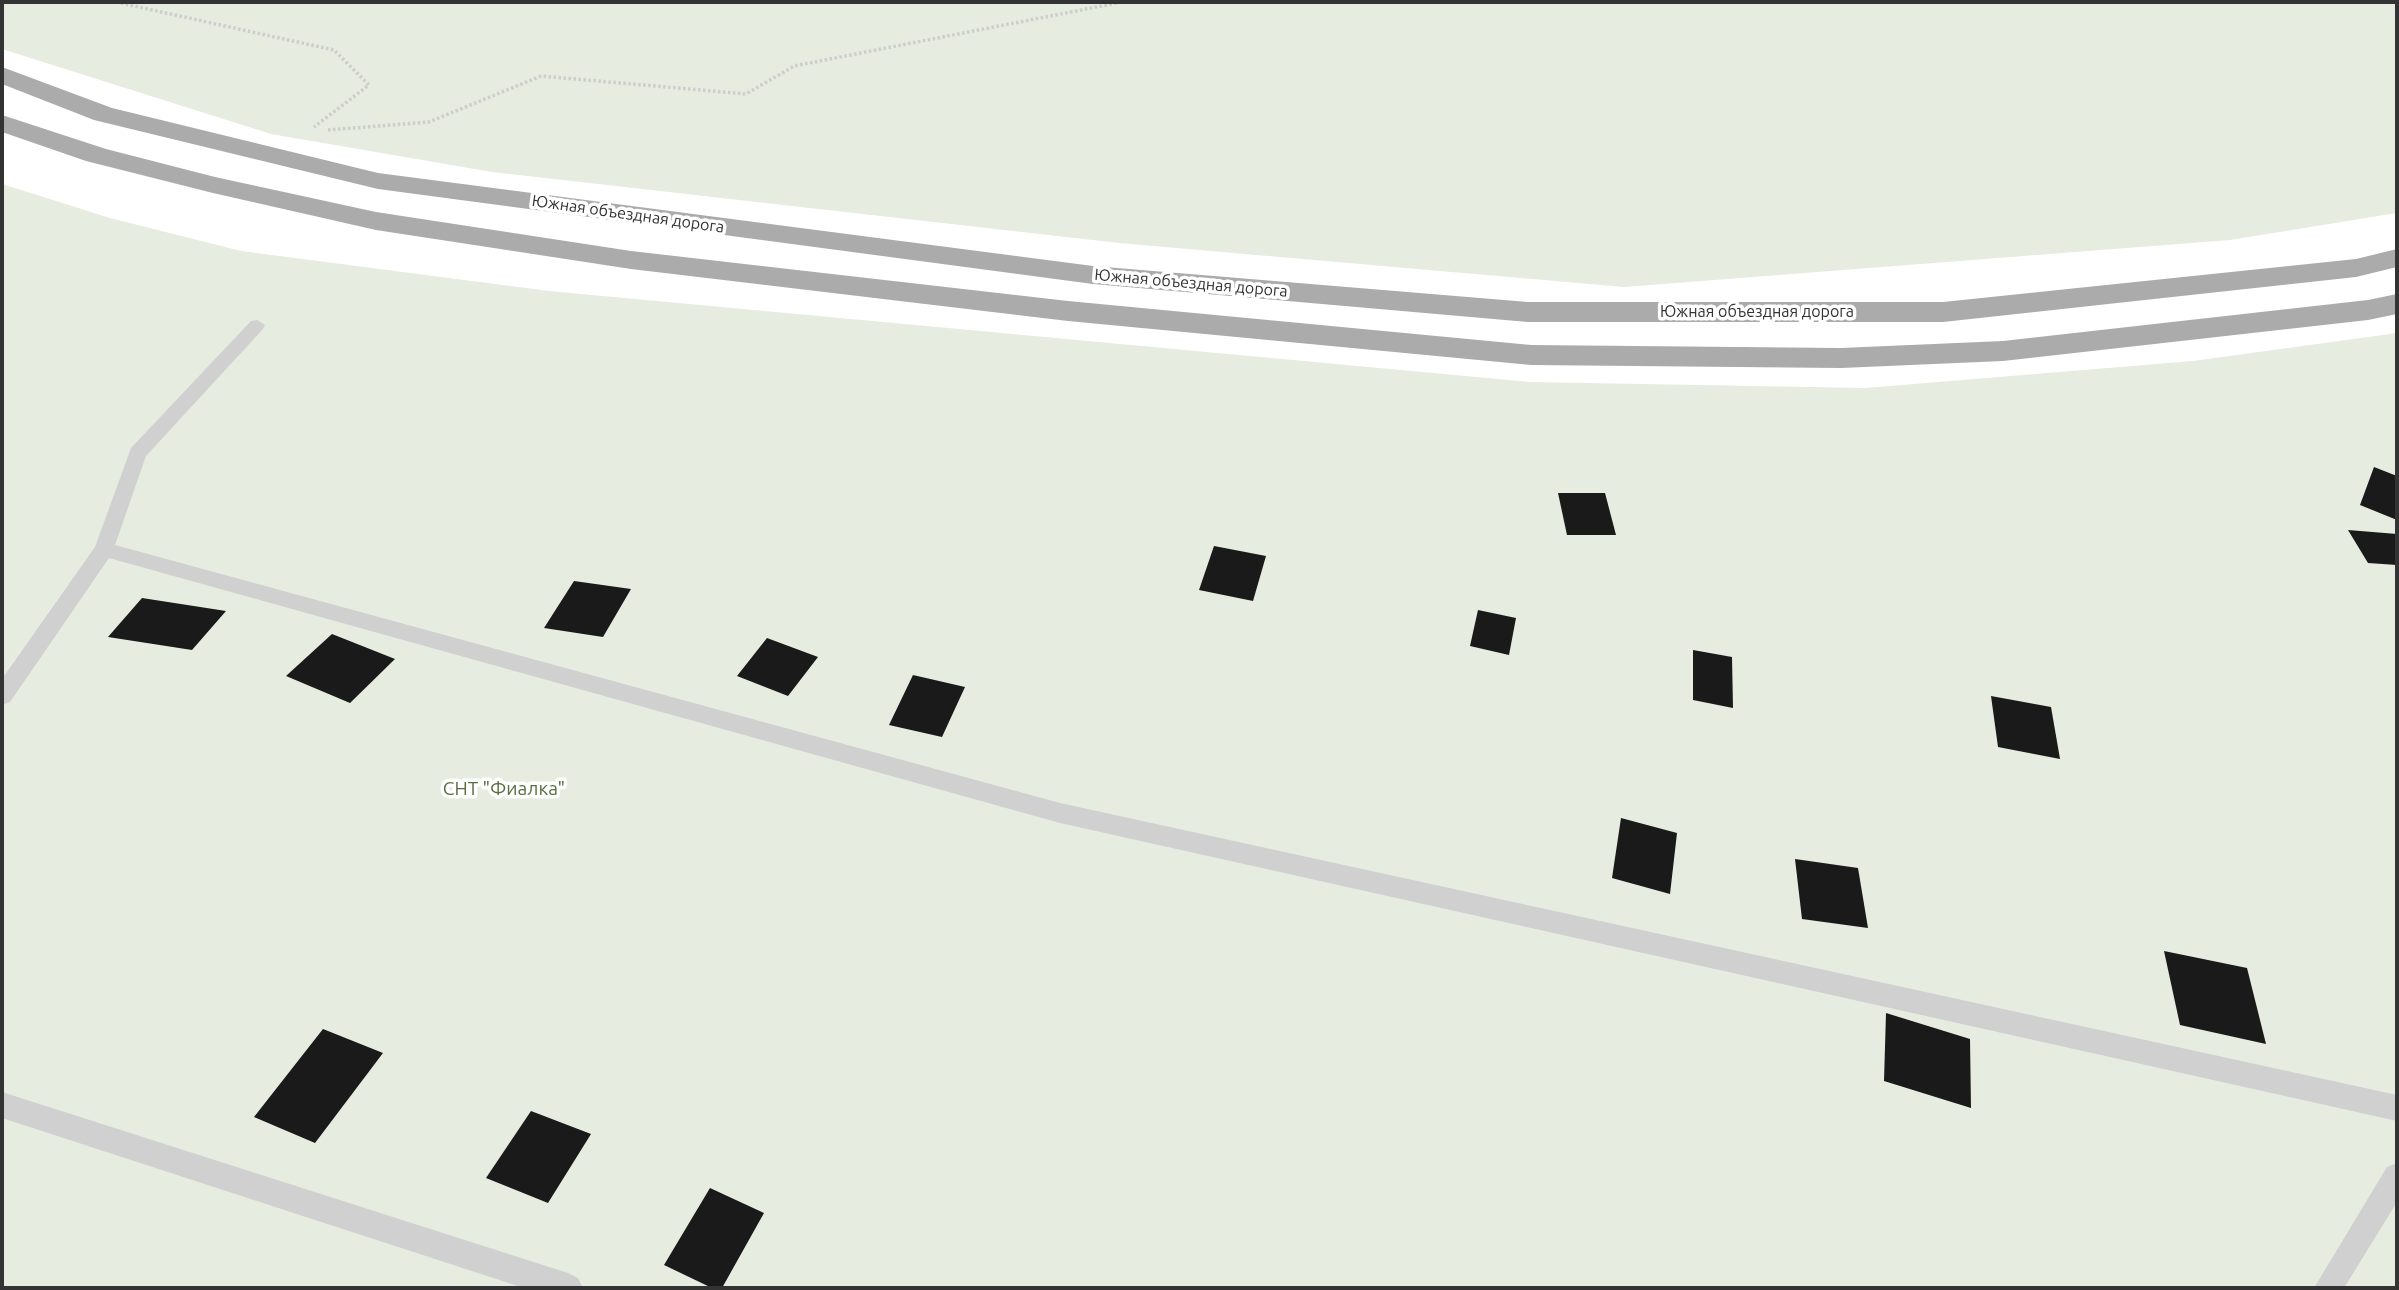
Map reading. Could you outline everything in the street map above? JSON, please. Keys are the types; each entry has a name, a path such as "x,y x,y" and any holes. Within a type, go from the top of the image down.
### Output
{"main road":[{"name":"Южная объездная дорога","path":"2,75 103,114 378,180 1093,275 1528,312 1942,312 2356,268 2397,258"},
{"path":"2,123 96,155 226,188 376,221 618,258 1068,311 1531,355 1841,358 2003,351 2368,310 2397,304"}],"lane":[{"path":"2,696 104,550 138,453 257,325"},
{"path":"104,550 1060,813 2397,1108"},
{"path":"2,1105 568,1288"},
{"path":"2328,1288 2397,1177"}],"path":[{"path":"116,2 334,50 369,85 308,131 429,122 541,76 747,94 794,65 1122,2"}],"green space":[{"path":"2,2 2397,2 2397,213 2230,240 1624,287 1119,243 492,172 271,134 2,49"},
{"name":"СНТ \"Фиалка\"","path":"2,184 110,218 241,251 549,291 1530,382 1865,388 2193,361 2397,333 2397,1288 2,1288"}],"building":[{"path":"2374,467 2397,476 2397,520 2360,505"},
{"path":"1558,493 1605,493 1616,535 1567,535"},
{"path":"2348,530 2397,534 2397,565 2368,563"},
{"path":"1214,546 1266,556 1253,601 1199,590"},
{"path":"574,581 631,589 603,637 544,628"},
{"path":"142,598 226,611 192,650 108,637"},
{"path":"1478,610 1516,618 1509,655 1470,646"},
{"path":"332,634 395,659 350,703 286,676"},
{"path":"767,638 818,657 788,696 737,676"},
{"path":"1693,650 1732,657 1733,708 1693,700"},
{"path":"913,675 965,687 942,737 889,725"},
{"path":"1991,696 2051,707 2060,759 1998,747"},
{"path":"1621,818 1677,833 1670,894 1612,878"},
{"path":"1795,859 1858,868 1868,928 1802,919"},
{"path":"2164,951 2247,968 2266,1044 2180,1025"},
{"path":"1886,1013 1970,1039 1971,1108 1884,1081"},
{"path":"323,1029 383,1053 315,1143 254,1117"},
{"path":"531,1111 591,1134 548,1203 486,1178"},
{"path":"710,1188 764,1213 722,1288 712,1288 664,1265"}]}
